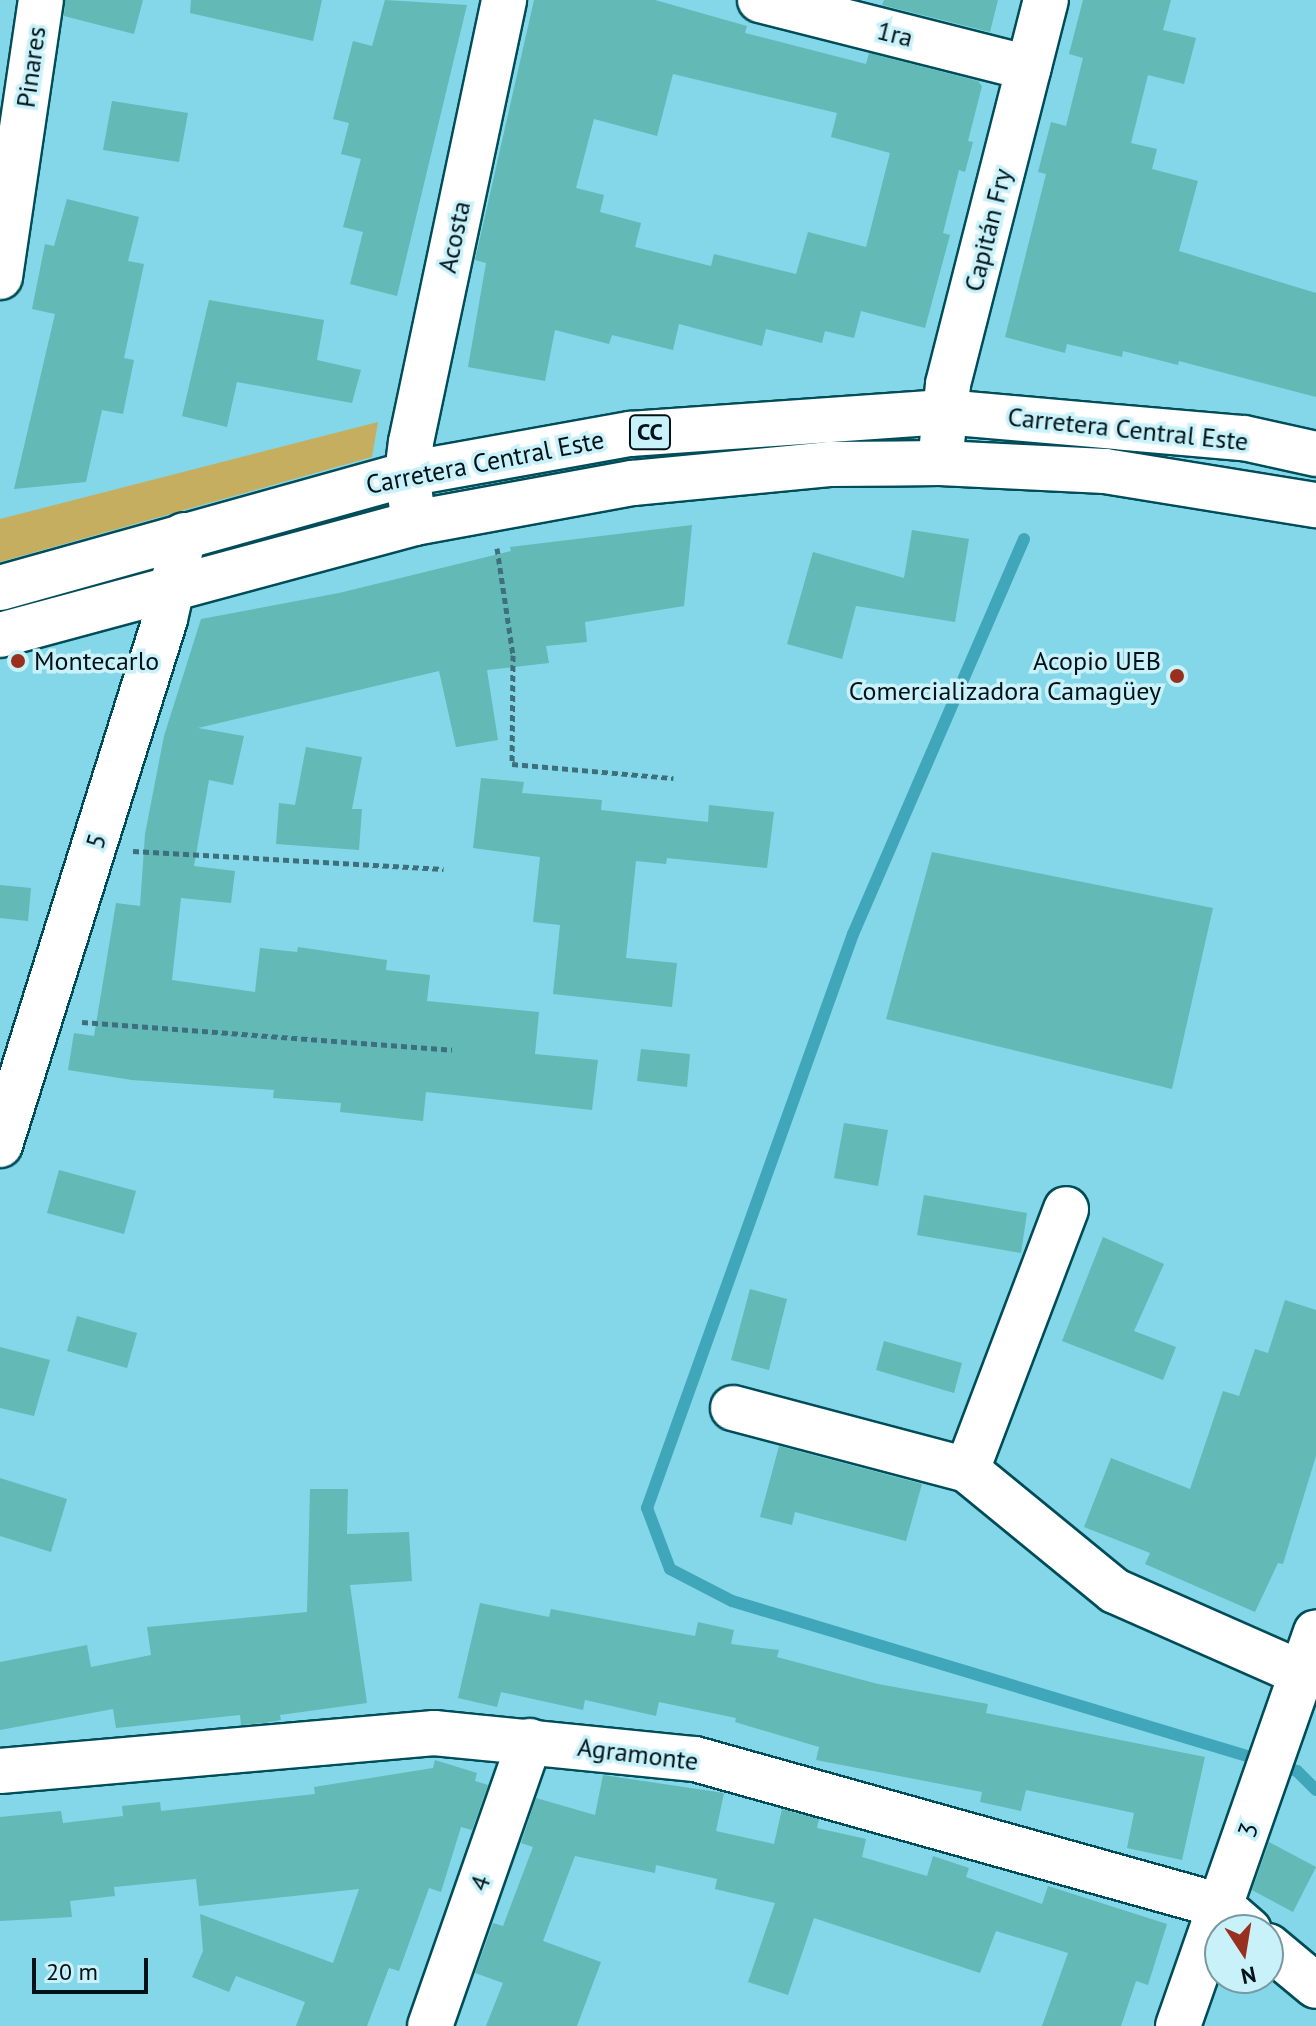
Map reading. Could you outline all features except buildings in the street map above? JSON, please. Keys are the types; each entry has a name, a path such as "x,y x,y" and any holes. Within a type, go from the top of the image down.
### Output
{"street":[{"name":"Pinares","path":"0,277 41,0"},
{"name":"Acosta","path":"414,523 407,474 504,0"},
{"name":"1ra","path":"760,0 1029,68"},
{"name":"Capitán Fry","path":"940,463 944,412 1046,0"},
{"name":"Carretera Central Este","path":"0,588 407,474 630,434 944,412 1244,438 1316,454"},
{"name":"Carretera Central Este","path":"0,635 414,523 633,483 829,464 940,463 1105,471 1316,505"},
{"name":"5","path":"0,1145 10,1083 42,1019 171,588 184,535"},
{"path":"967,1470 1066,1209"},
{"path":"733,1408 967,1470 1115,1591 1310,1653"},
{"name":"3","path":"1236,1914 1310,1653"},
{"name":"Agramonte","path":"0,1771 434,1733 695,1759 1221,1914"},
{"name":"4","path":"430,2026 530,1741"},
{"path":"1284,1959 1316,1986"},
{"name":"3","path":"1178,2026 1204,1977"}],"path":[{"path":"495,535 513,655 512,764 673,778"},
{"path":"94,849 443,869"},
{"path":"42,1019 452,1050"}],"shaded area":[{"path":"378,422 372,457 0,562 0,519"}],"waterway":[{"path":"1024,539 853,934 647,1508 670,1569 732,1601 1297,1771 1316,1790"}],"place":[{"name":"Montecarlo","path":"18,661"},
{"name":"Acopio UEB Comercializadora Camagüey","path":"1177,676"}]}
